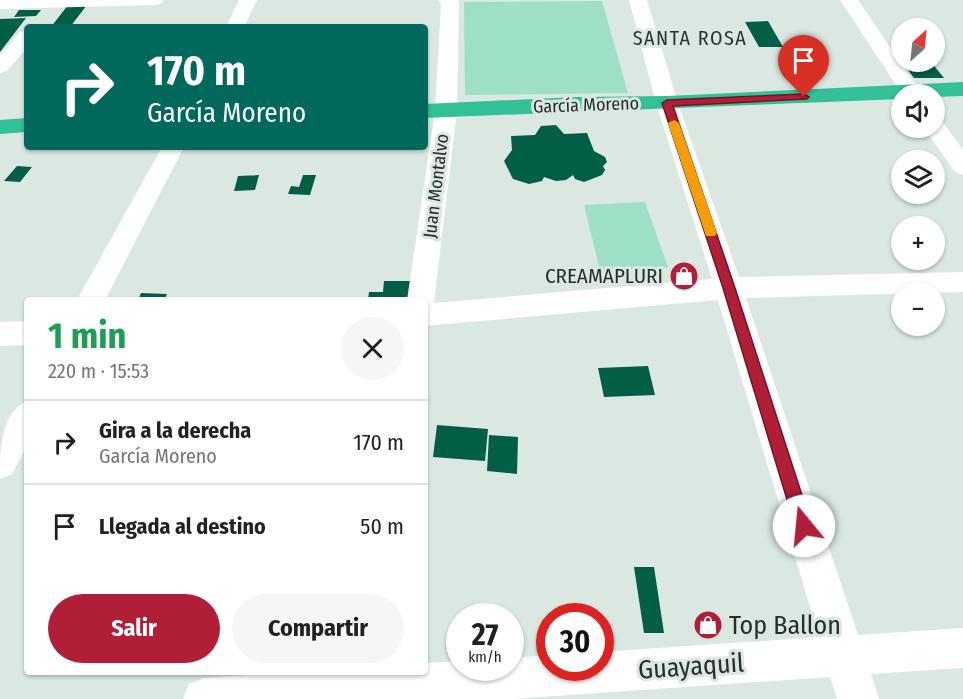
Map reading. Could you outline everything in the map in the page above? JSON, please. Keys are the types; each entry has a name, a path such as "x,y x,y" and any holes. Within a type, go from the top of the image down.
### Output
{"highway":[{"name":"García Moreno","path":"945,90 963,89"},
{"name":"García Moreno","path":"435,111 891,94"},
{"path":"0,127 24,125"}],"street":[{"path":"0,4 155,0"},
{"path":"236,24 248,0"},
{"name":"Juan Montalvo","path":"421,297 435,111 450,2 447,0"},
{"path":"639,0 667,103 729,288 858,699"},
{"path":"849,0 906,84"},
{"path":"37,24 56,1"},
{"path":"0,67 24,39"},
{"path":"943,138 963,166"},
{"path":"93,297 171,150"},
{"path":"428,315 729,288 963,282"},
{"path":"0,334 24,333"},
{"path":"0,463 24,420"},
{"name":"Guayaquil","path":"204,699 963,648"}],"green space":[{"path":"602,1 628,93 465,95 464,2"},
{"path":"645,202 668,267 600,270 584,205"}],"building":[{"path":"68,5 87,5 72,24 53,24"},
{"path":"19,10 41,10 36,16 14,17"},
{"path":"26,18 0,52 0,19"},
{"path":"768,21 783,47 759,47 745,22"},
{"path":"910,72 939,72 944,78 914,78"},
{"path":"556,125 564,134 587,133 594,151 605,157 607,162 603,166 605,170 602,175 584,182 575,179 573,175 566,180 556,181 544,177 542,181 529,184 513,179 504,161 512,150 511,136 535,135 541,126"},
{"path":"17,166 32,167 20,182 4,181"},
{"path":"259,175 255,190 234,191 238,176"},
{"path":"303,175 316,175 310,195 288,194 291,186 299,187"},
{"path":"384,281 417,281 416,297 368,297 369,292 383,292"},
{"path":"141,293 167,294 166,297 139,297"},
{"path":"648,366 655,395 604,397 598,368"},
{"path":"437,425 488,429 485,461 433,457"},
{"path":"489,435 518,437 517,474 487,471"},
{"path":"634,567 654,567 664,633 644,633"}],"slow traffic":[{"path":"674,123 711,233"}],"place":[{"name":"CREAMAPLURI","path":"684,276"},
{"name":"Top Ballon","path":"708,625"}],"district":[{"name":"SANTA ROSA","path":"690,38"}],"route":[{"path":"804,97 667,103 729,288 804,526"}]}
